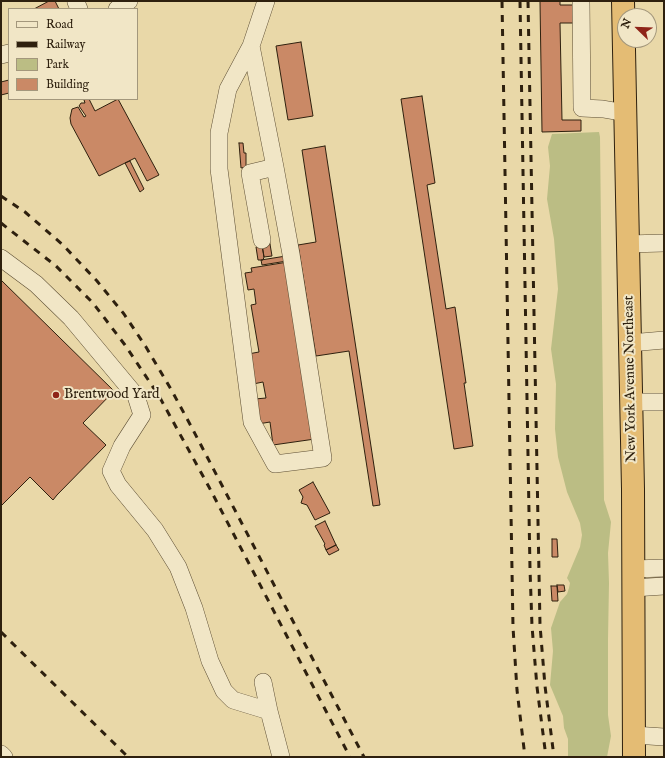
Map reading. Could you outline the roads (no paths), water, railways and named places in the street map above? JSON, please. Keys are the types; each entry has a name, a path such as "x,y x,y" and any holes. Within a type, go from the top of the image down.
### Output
{"highway":[{"name":"New York Avenue Northeast","path":"623,1 633,578 649,736 634,757"}],"street":[{"path":"118,8 129,1"},
{"path":"251,46 291,254 322,458 274,464 252,422 219,170 219,134 228,89 251,46 266,1"},
{"path":"581,1 582,108 602,109 626,113"},
{"path":"262,240 250,173 275,167"},
{"path":"628,244 664,243"},
{"path":"1,258 36,284 71,318 136,396 142,415 122,446 111,471 118,485 156,530 178,567 194,608 210,661 224,692 233,700 269,711"},
{"path":"630,343 664,340"},
{"path":"631,402 664,402"},
{"path":"633,578 664,568"},
{"path":"633,578 664,586"},
{"path":"264,682 269,711 281,757"},
{"path":"1,754 4,757"}],"railway":[{"path":"502,1 513,627 517,690 525,757"},
{"path":"520,1 530,569 532,626 537,687 546,757"},
{"path":"528,1 540,625 545,686 554,757"},
{"path":"1,196 25,212 63,245 97,281 124,314 146,347 192,428 364,757"},
{"path":"1,223 56,266 93,303 125,345 159,396 209,487 350,757"},
{"path":"1,632 128,757"}],"place":[{"name":"Brentwood Yard","path":"56,395"}]}
